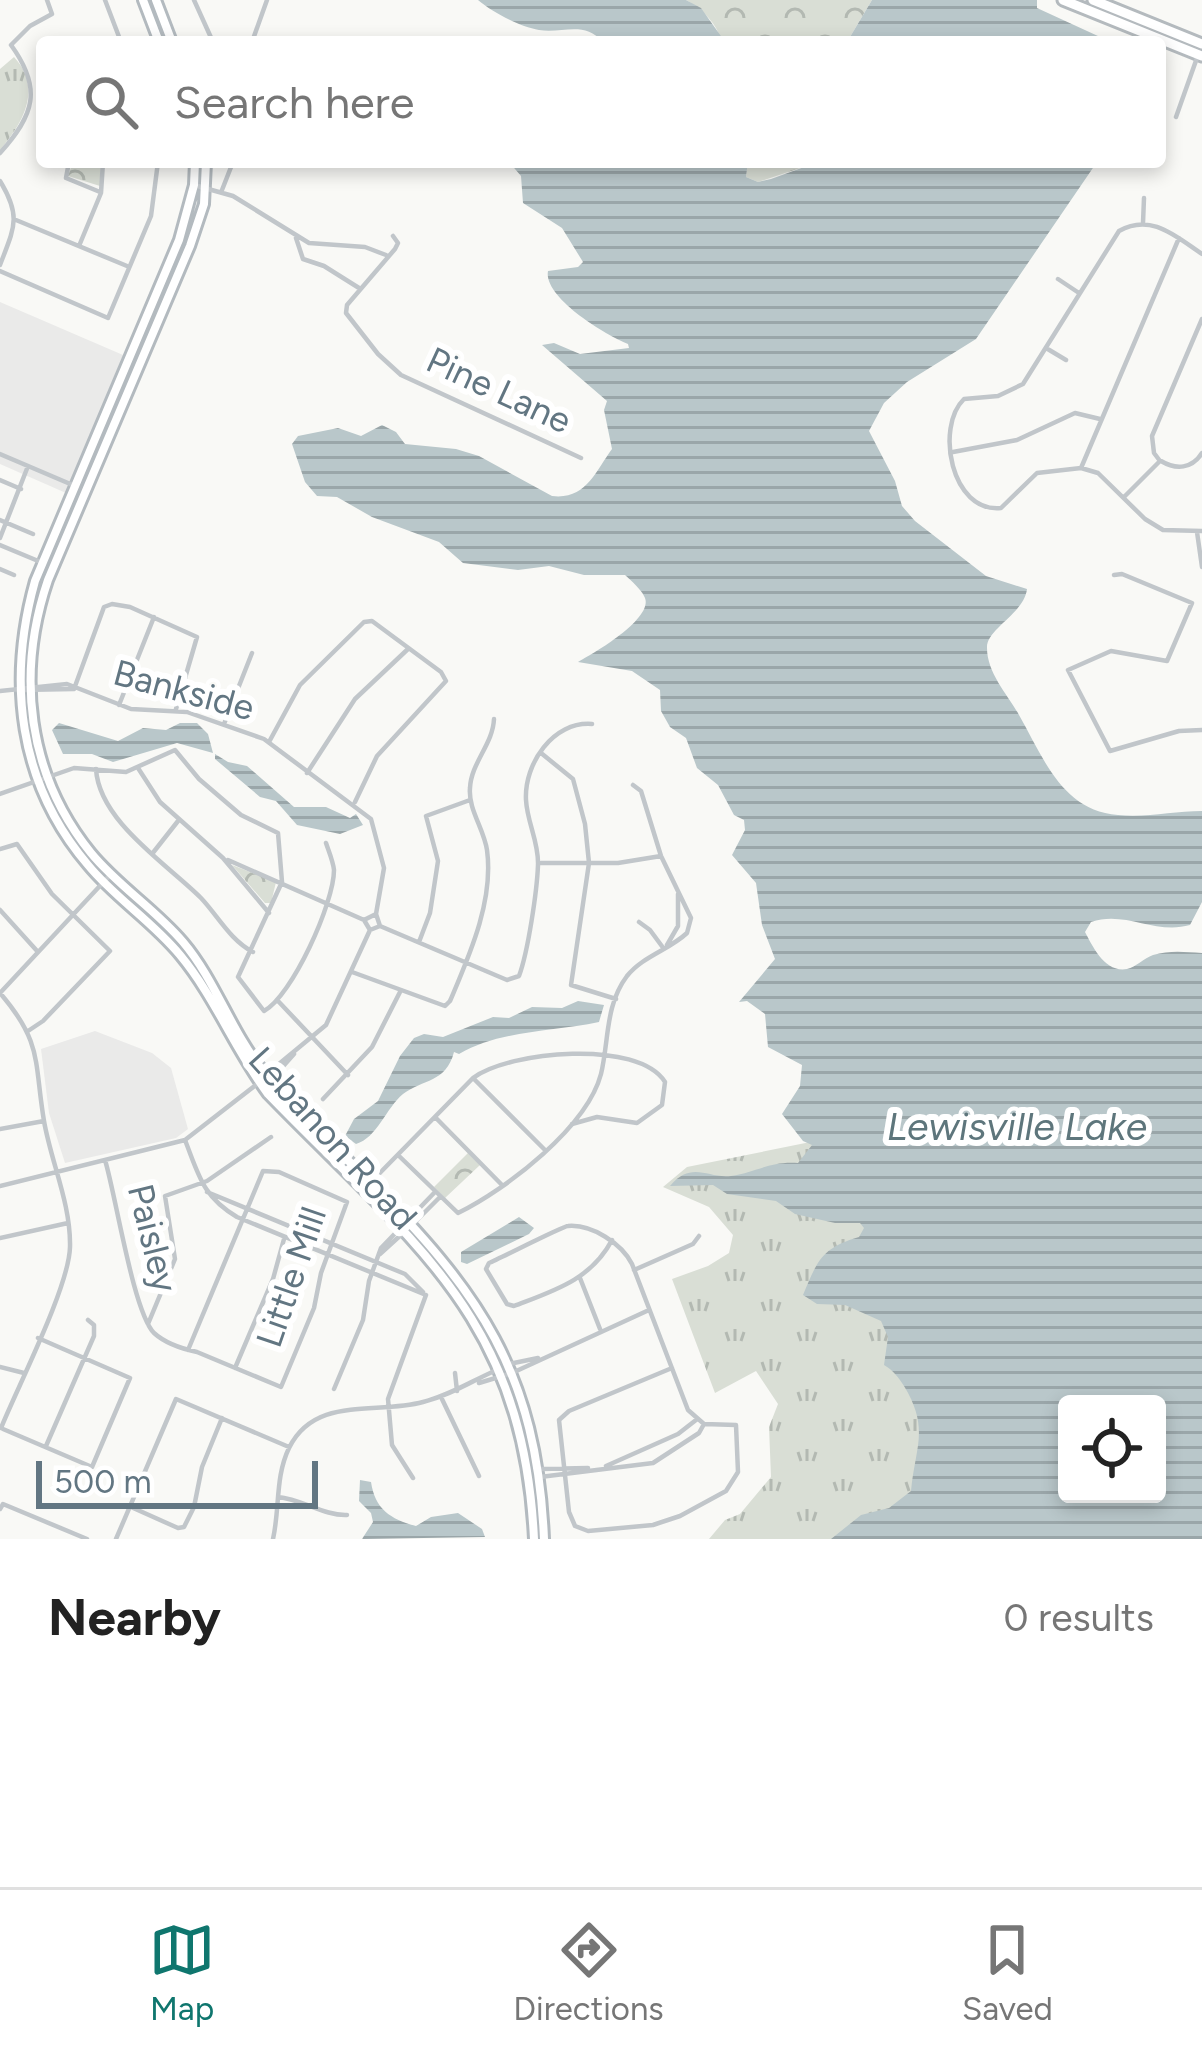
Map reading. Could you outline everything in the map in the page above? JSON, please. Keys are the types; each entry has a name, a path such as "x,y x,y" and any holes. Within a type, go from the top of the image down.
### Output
{"main road":[{"path":"143,0 157,36"},
{"path":"156,0 170,36"},
{"path":"1063,0 1159,36"},
{"path":"1094,0 1201,52"},
{"path":"1166,39 1201,52"},
{"name":"Lebanon Road","path":"26,689 25,616 179,240 195,168"},
{"name":"Lebanon Road","path":"206,168 190,246 36,616 22,729 65,836 181,956 263,1079 405,1226"},
{"path":"75,486 86,490"},
{"name":"Lebanon Road","path":"263,1079 370,1183 464,1302 506,1370 540,1473 544,1539"},
{"name":"Lebanon Road","path":"506,1370 529,1474 534,1539"}],"street":[{"path":"0,153 24,125 32,99 27,68 11,45 30,26 52,14 46,0"},
{"path":"105,0 119,36"},
{"path":"254,36 267,0"},
{"path":"198,1 211,36"},
{"path":"1176,117 1201,52"},
{"path":"32,99 36,99"},
{"path":"67,168 64,176 101,193"},
{"path":"79,246 101,193 103,168"},
{"path":"0,181 13,201 16,220 0,268 109,318 151,216 157,168"},
{"path":"221,190 230,168"},
{"path":"194,185 221,190 264,213 296,238 315,245 381,250 386,259"},
{"path":"1143,223 1144,198"},
{"path":"16,220 129,267"},
{"path":"1202,254 1155,225 1128,226 1115,235 1023,384 998,396 969,397 950,418 962,494 996,509 1036,473 1081,468 1098,473 1163,530 1200,532 1202,566"},
{"path":"296,238 303,259 325,266 359,288 398,244 393,236"},
{"path":"1081,468 1179,238"},
{"path":"1058,279 1079,292"},
{"name":"Pine Lane","path":"359,288 346,305 346,313 401,375 580,458"},
{"path":"1202,319 1152,436 1160,460 1179,467 1192,464 1202,453"},
{"path":"1046,348 1066,360"},
{"path":"953,452 1017,440 1075,413 1100,419"},
{"path":"0,454 75,486"},
{"path":"1124,497 1160,460"},
{"path":"28,466 3,521 0,541 43,563"},
{"path":"0,480 21,489"},
{"path":"3,521 32,534"},
{"path":"0,569 14,575"},
{"path":"1114,575 1122,574 1192,603 1167,661 1111,651 1068,670 1110,751 1179,730 1202,730"},
{"path":"74,688 106,604 130,608 197,637 176,710"},
{"path":"119,705 154,617"},
{"path":"269,742 308,674 368,620 409,648 446,678 377,756 354,805"},
{"path":"307,773 355,699 409,648"},
{"path":"224,724 252,653"},
{"name":"Bankside","path":"0,691 67,684 119,705 144,711 176,710 269,742 371,819 382,849 384,880 376,914"},
{"path":"352,972 447,1005 476,935 488,861 470,800 472,774 492,736 494,718"},
{"path":"0,1186 185,1140 280,1060 312,1040 334,1012 370,930 380,926 508,980 519,976 538,863 525,793 531,770 563,729 592,724"},
{"path":"0,794 74,768 117,773 178,752 199,779 242,815 278,833 282,882 239,974 260,1009 269,1010 279,1002 326,902 334,870 326,843"},
{"path":"541,753 573,779 585,824 589,862 571,985 616,999"},
{"path":"138,768 178,821 223,858 269,913"},
{"path":"95,770 104,797 152,854 202,900 237,942 253,952"},
{"path":"398,1155 458,1213 502,1186 591,1102 616,999 630,973 687,933 691,918 661,856 641,790 633,784"},
{"path":"419,942 428,921 438,861 426,816 470,800"},
{"path":"152,854 178,821"},
{"path":"0,849 17,844 73,916 110,951 43,1022 28,1031"},
{"path":"538,863 618,863 661,856"},
{"path":"223,858 364,920 370,930"},
{"path":"38,1338 130,1378 92,1467 0,1428 69,1261 68,1223 44,1121 41,1073 28,1031 0,993 107,878"},
{"path":"664,949 678,926 678,894"},
{"path":"0,910 38,952"},
{"path":"364,920 376,914 380,926"},
{"path":"639,922 664,949"},
{"path":"323,1100 372,1047 400,992"},
{"path":"279,1002 348,1075"},
{"path":"370,1183 487,1069 581,1053 657,1070 667,1092 662,1105 638,1123 600,1118 568,1125"},
{"path":"473,1078 544,1150"},
{"path":"591,1102 600,1118"},
{"path":"435,1117 502,1186"},
{"path":"0,1129 44,1121"},
{"path":"148,1324 176,1250 164,1198 202,1183 271,1137"},
{"path":"185,1140 216,1204 426,1295"},
{"name":"Paisley","path":"105,1160 148,1324 159,1337 281,1387"},
{"name":"Little Mill","path":"247,1208 263,1171 279,1172 347,1202 314,1308 281,1387"},
{"path":"207,1192 405,1274 426,1295"},
{"path":"334,1390 363,1320 380,1254 438,1194"},
{"path":"188,1350 247,1208"},
{"path":"0,1238 68,1223"},
{"path":"235,1368 273,1279 289,1226"},
{"path":"612,1240 580,1278 510,1306 486,1267 561,1228 574,1226 612,1240 624,1249 696,1420 736,1425 738,1472 726,1491 652,1526 588,1531 575,1526 569,1512 559,1420 672,1368"},
{"path":"634,1270 693,1244 699,1236"},
{"path":"580,1278 601,1331"},
{"path":"413,1478 394,1449 388,1408 391,1384 426,1295"},
{"path":"142,1309 156,1305"},
{"path":"273,1539 278,1481 289,1447 321,1416 344,1409 388,1408 457,1391 649,1310"},
{"path":"45,1447 95,1329 88,1320"},
{"path":"0,1367 24,1372"},
{"path":"455,1373 457,1391"},
{"path":"441,1396 479,1476"},
{"path":"116,1539 176,1399 289,1447"},
{"path":"130,1507 178,1528 186,1524 222,1418"},
{"path":"606,1466 676,1435 696,1420"},
{"path":"529,1474 645,1465 699,1433 704,1424"},
{"path":"676,1435 680,1443"},
{"path":"642,1449 649,1457 645,1465"},
{"path":"278,1497 347,1515"},
{"path":"1,1506 87,1539"}],"shaded area":[{"path":"0,302 123,355 66,493 0,464"},
{"path":"95,1031 152,1053 171,1068 188,1129 176,1138 65,1163 49,1113 41,1049"}],"green space":[{"path":"686,0 872,0 851,36 718,36"},
{"path":"14,57 23,69 28,93 22,117 0,150 0,69"},
{"path":"71,168 101,168 100,186 68,176"},
{"path":"747,168 800,168 758,182 746,177"},
{"path":"232,865 276,882 271,903 265,903"},
{"path":"860,1132 1055,1539 709,1539 725,1520 740,1514 771,1477 769,1427 778,1404 756,1371 715,1393 672,1279 729,1253 733,1235 709,1207 663,1187 687,1167"},
{"path":"468,1153 480,1165 445,1198 434,1187"}],"water":[{"path":"478,0 686,0 701,8 721,36 597,36 580,30 539,30 498,14"},
{"path":"872,0 1037,0 1037,8 1098,36 851,36"},
{"name":"Lewisville Lake","path":"514,168 747,168 746,177 758,182 801,168 1093,168 976,339 907,382 884,403 869,431 895,481 902,506 915,521 986,576 1027,589 1019,606 992,634 988,657 1046,764 1068,793 1099,811 1128,816 1202,811 1202,902 1190,925 1165,927 1104,919 1091,922 1085,932 1101,958 1119,969 1159,953 1202,953 1202,1539 831,1539 861,1515 889,1508 911,1491 919,1438 917,1414 904,1386 884,1365 888,1337 881,1321 845,1305 817,1304 803,1295 823,1257 859,1237 864,1228 860,1223 795,1214 776,1201 727,1194 713,1185 670,1186 693,1172 731,1176 798,1163 812,1145 803,1141 782,1114 800,1086 802,1065 768,1047 765,1014 747,1001 739,1002 775,959 762,925 756,883 732,855 745,830 744,820 734,815 718,785 697,768 686,738 670,727 661,711 660,690 632,671 578,662 633,624 646,605 644,596 625,575 463,563 439,542 372,517 337,497 317,496 305,482 292,444 298,436 338,428 361,436 382,425 405,444 479,456 552,496 573,494 588,483 612,449 604,410 607,401 542,345 554,343 580,354 629,348 578,314 555,292 548,271 583,262 562,228 523,203 521,176"},
{"path":"59,723 118,741 143,728 166,730 180,723 197,723 208,734 213,753 177,743 113,762 92,754 63,754 52,730"},
{"path":"215,754 247,766 294,807 326,807 350,818 356,814 363,825 340,834 297,825 276,801 260,797 215,759"},
{"path":"578,1001 604,1005 599,1022 509,1036 454,1052 445,1070 403,1094 363,1141 356,1144 345,1136 354,1119 378,1101 414,1038 424,1034 443,1037 493,1017 509,1018 532,1007 562,1008"},
{"path":"519,1217 534,1228 529,1234 467,1264 461,1262 461,1252"},
{"path":"360,1480 371,1482 380,1506 399,1520 416,1526 431,1517 458,1513 482,1529 485,1537 362,1539 373,1522 359,1501"}]}
